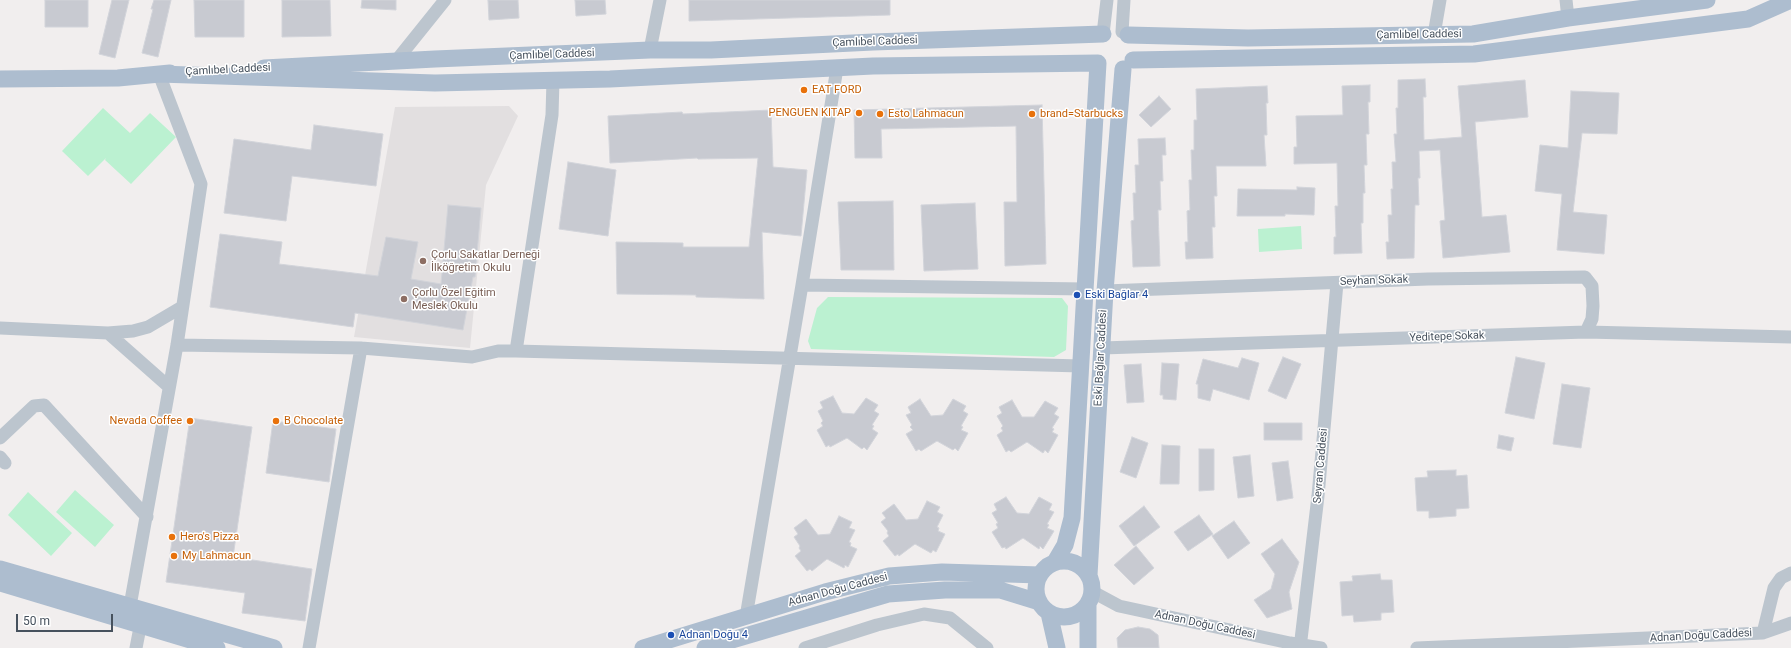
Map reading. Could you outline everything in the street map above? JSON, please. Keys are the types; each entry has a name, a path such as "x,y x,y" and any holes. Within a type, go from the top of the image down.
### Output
{"main road":[{"name":"Çamlıbel Caddesi","path":"1125,33 1248,38 1473,34 1568,18 1707,0"},
{"path":"159,74 404,83 618,79 837,68 1098,63 1110,70 1128,64 1474,54 1748,19 1791,0"},
{"path":"1098,63 1094,51 1098,38 1103,34 1116,30 1125,33 1135,46 1128,64"},
{"name":"Çamlıbel Caddesi","path":"0,79 118,78 159,74 396,61 650,50 710,50 873,42 1103,34"},
{"name":"Eski Bağlar Caddesi","path":"1055,562 1065,545 1072,518 1098,63"},
{"name":"Eski Bağlar Caddesi","path":"1089,575 1105,291 1128,64"},
{"path":"1057,648 1044,607 1036,593 1036,583 1046,567 1055,562 1064,561 1074,562 1083,568 1089,575 1092,583 1088,648"},
{"path":"0,569 138,613 217,648"},
{"name":"Adnan Doğu Caddesi","path":"643,648 825,592 889,576 942,572 1040,575"},
{"path":"0,583 138,613 274,648"},
{"name":"Adnan Doğu Caddesi","path":"704,648 888,594 944,590 1000,590 1044,607"},
{"path":"1044,607 1063,618 1070,617 1077,614 1090,598"}],"street":[{"path":"396,61 445,0"},
{"path":"650,50 660,0"},
{"path":"1103,34 1106,0"},
{"path":"1124,0 1125,33"},
{"path":"1434,35 1440,0"},
{"path":"1566,0 1568,18"},
{"path":"746,617 790,359 837,68"},
{"path":"136,648 147,516 168,386 177,344 202,184 159,74"},
{"path":"516,351 552,115 553,80"},
{"name":"Seyhan Sokak","path":"1105,291 1337,283 1584,277 1592,286 1593,306 1592,319 1586,332"},
{"name":"Seyran Caddesi","path":"1300,646 1318,496 1337,283"},
{"path":"802,285 1085,289"},
{"path":"0,328 108,333 133,331 148,327 182,307"},
{"name":"Yeditepe Sokak","path":"1102,348 1586,332 1791,337"},
{"path":"108,333 168,386"},
{"path":"177,344 361,348 472,356 498,350 1081,366"},
{"path":"308,648 361,348"},
{"path":"0,438 34,406 44,405 147,516"},
{"path":"1763,633 1774,588 1781,578 1791,573"},
{"name":"Adnan Doğu Caddesi","path":"1090,598 1119,606 1300,646 1321,648"},
{"path":"805,648 877,625 924,614 950,618 987,648"},
{"name":"Adnan Doğu Caddesi","path":"1417,648 1561,645 1763,633 1791,623"}],"shaded area":[{"name":"Çorlu Sakatlar Derneği İlköğretim Okulu","path":"509,106 518,116 486,185 470,348 354,337 395,107"}],"green space":[{"path":"103,108 130,133 150,113 176,137 131,184 105,160 106,158 88,176 62,151"},
{"path":"1301,226 1302,249 1259,252 1258,229"},
{"path":"828,297 1062,298 1068,306 1066,350 1054,357 811,349 808,341 817,308"},
{"path":"75,490 114,525 95,547 56,512"},
{"path":"28,492 72,533 51,556 8,515"}],"building":[{"path":"45,0 88,0 88,27 45,27"},
{"path":"112,0 129,0 115,58 99,54"},
{"path":"154,0 171,0 158,57 142,53"},
{"path":"194,0 244,0 244,37 195,37"},
{"path":"282,0 330,0 331,36 282,37"},
{"path":"362,0 396,0 396,10 361,8"},
{"path":"488,0 518,0 519,18 489,20"},
{"path":"575,0 605,0 606,14 576,16"},
{"path":"689,0 890,0 890,15 689,21"},
{"path":"1425,79 1426,97 1423,97 1424,140 1462,137 1458,86 1525,80 1528,117 1475,122 1482,217 1506,215 1510,252 1443,258 1440,221 1445,220 1440,150 1419,151 1419,205 1415,205 1414,258 1387,259 1386,242 1389,242 1388,215 1392,215 1392,162 1396,162 1394,134 1397,134 1396,108 1398,108 1398,80"},
{"path":"1370,85 1370,102 1368,102 1369,134 1366,134 1367,165 1364,165 1365,193 1363,193 1363,223 1361,223 1362,253 1334,254 1334,237 1336,237 1335,206 1338,206 1337,163 1294,164 1294,147 1297,147 1296,116 1343,115 1342,86"},
{"path":"1267,86 1267,135 1264,135 1266,166 1216,166 1217,196 1214,196 1215,227 1212,227 1213,258 1186,259 1185,242 1188,242 1187,211 1190,210 1189,180 1192,180 1191,150 1194,150 1194,120 1197,120 1196,89"},
{"path":"1571,91 1619,93 1617,134 1582,133 1573,212 1607,215 1604,254 1557,250 1562,194 1535,191 1540,145 1568,148"},
{"path":"1159,96 1171,109 1151,127 1139,115"},
{"path":"1042,105 1046,264 1005,266 1004,202 1017,202 1016,126 881,129 882,158 855,158 854,110"},
{"path":"771,110 773,167 807,170 801,236 762,232 764,299 696,297 696,295 617,294 616,242 683,243 683,247 749,247 758,158 697,158 610,163 608,116 682,112 683,114"},
{"path":"314,125 383,134 376,186 292,176 286,221 224,213 234,139 311,150"},
{"path":"1165,138 1166,155 1162,155 1163,181 1160,181 1161,210 1158,210 1160,266 1133,267 1131,221 1134,220 1133,193 1136,193 1135,165 1139,165 1138,139"},
{"path":"568,162 616,170 608,236 559,229"},
{"path":"1297,187 1315,188 1314,215 1285,214 1285,216 1237,216 1238,189 1297,190"},
{"path":"893,201 894,270 841,270 838,202"},
{"path":"975,203 978,269 924,271 921,205"},
{"path":"448,205 481,208 475,277 473,277 463,330 355,313 353,327 210,307 220,234 282,242 279,264 378,276 386,237 418,242 411,279 441,284"},
{"path":"1283,357 1301,364 1286,399 1268,391"},
{"path":"1516,357 1545,363 1534,419 1505,413"},
{"path":"1242,358 1259,363 1249,400 1213,389 1210,401 1198,398 1198,384 1196,384 1203,359 1238,368"},
{"path":"1162,363 1179,364 1176,400 1163,399 1163,395 1160,395"},
{"path":"1141,364 1144,402 1127,403 1124,365"},
{"path":"1562,384 1590,388 1581,448 1553,444"},
{"path":"833,396 842,413 854,414 866,398 878,405 874,411 879,414 872,425 874,426 872,429 878,433 867,450 864,447 862,449 847,438 830,447 829,445 826,447 817,430 823,426 821,423 823,421 818,411 823,408 820,402"},
{"path":"920,399 931,416 943,415 953,399 966,406 963,411 968,414 961,426 963,427 961,430 968,433 958,451 955,448 953,450 937,441 921,451 919,449 916,451 906,434 913,430 910,427 912,425 906,415 911,413 908,407"},
{"path":"1012,400 1022,417 1034,417 1045,401 1058,408 1054,414 1059,417 1052,428 1054,429 1052,432 1058,435 1048,453 1045,450 1043,453 1027,442 1011,452 1009,450 1006,452 997,435 1003,431 1001,428 1003,426 997,416 1002,413 999,407"},
{"path":"190,418 252,427 233,557 312,569 305,621 242,613 245,593 166,582"},
{"path":"273,421 336,429 329,482 266,473"},
{"path":"1264,423 1302,423 1302,440 1264,440"},
{"path":"1499,435 1514,438 1511,451 1497,448"},
{"path":"1132,437 1148,443 1136,478 1120,472"},
{"path":"1162,445 1180,446 1179,484 1160,484"},
{"path":"1199,449 1214,449 1214,490 1199,491"},
{"path":"1250,455 1254,496 1238,498 1233,457"},
{"path":"1288,461 1293,498 1277,501 1272,463"},
{"path":"1456,470 1456,476 1467,475 1469,508 1456,509 1456,516 1429,518 1429,511 1417,511 1415,478 1428,477 1427,471"},
{"path":"1006,497 1017,513 1029,514 1039,497 1052,504 1049,510 1054,512 1047,524 1049,525 1047,528 1054,531 1043,549 1040,546 1039,549 1023,538 1006,549 1005,547 1002,548 992,532 998,528 996,524 998,523 992,513 997,510 994,504"},
{"path":"927,501 940,507 937,512 943,515 937,527 939,528 938,531 945,534 936,552 933,550 931,553 915,544 899,556 898,554 895,556 883,541 889,536 887,533 888,531 881,522 886,518 882,513 894,504 906,520 918,519"},
{"path":"1144,506 1160,527 1134,546 1119,526"},
{"path":"1199,515 1213,534 1188,551 1174,532"},
{"path":"839,516 852,522 849,528 855,530 849,542 851,543 850,546 857,549 848,567 845,565 844,568 827,559 812,571 810,569 807,571 795,556 801,551 799,548 800,546 794,537 798,534 794,528 806,519 818,535 830,534"},
{"path":"1234,521 1250,543 1228,559 1212,536"},
{"path":"1282,539 1299,562 1289,592 1292,609 1267,618 1254,600 1271,589 1275,574 1261,554"},
{"path":"1136,546 1154,568 1134,585 1114,565"},
{"path":"1380,574 1381,580 1392,580 1394,612 1381,613 1381,620 1354,622 1353,615 1342,616 1340,582 1353,581 1352,576"},
{"path":"1138,627 1150,629 1158,635 1159,648 1118,648 1117,638 1125,630"}],"place":[{"name":"EAT FORD","path":"804,90"},
{"name":"PENGUEN KITAP","path":"859,113"},
{"name":"Esto Lahmacun","path":"880,114"},
{"name":"brand=Starbucks","path":"1032,114"},
{"name":"Çorlu Sakatlar Derneği İlköğretim Okulu","path":"423,261"},
{"name":"Eski Bağlar 4","path":"1077,295"},
{"name":"Çorlu Özel Eğitim Meslek Okulu","path":"404,299"},
{"name":"Nevada Coffee","path":"190,421"},
{"name":"B Chocolate","path":"276,421"},
{"name":"Hero's Pizza","path":"172,537"},
{"name":"My Lahmacun","path":"174,556"},
{"name":"Adnan Doğu 4","path":"671,635"}]}
